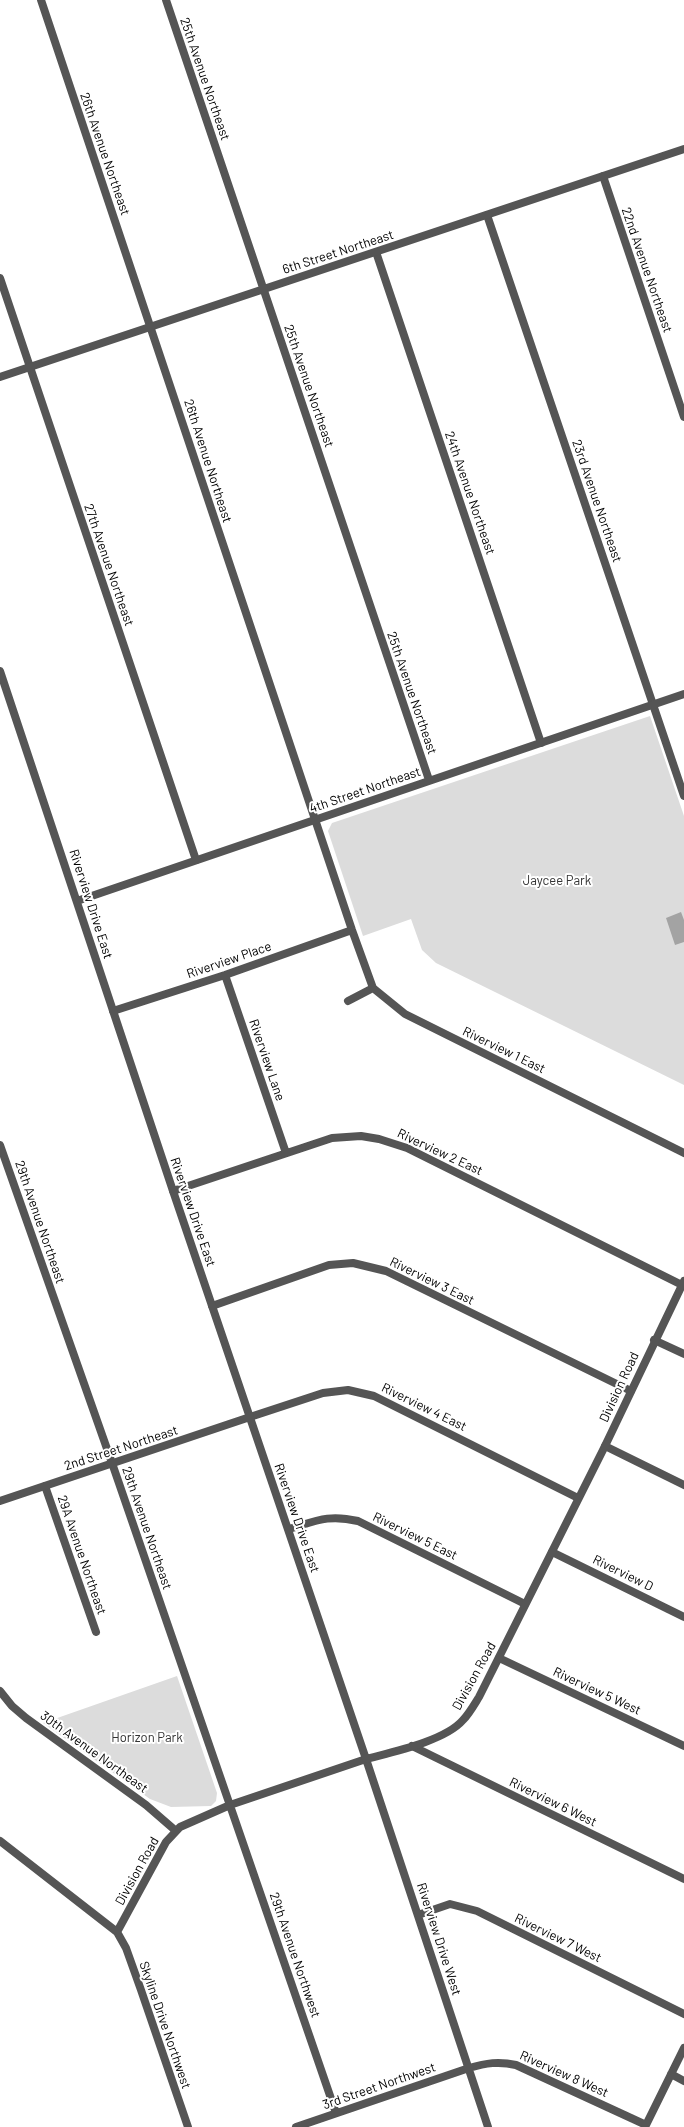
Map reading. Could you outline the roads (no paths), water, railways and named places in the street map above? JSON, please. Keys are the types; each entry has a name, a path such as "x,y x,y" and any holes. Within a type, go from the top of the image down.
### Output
{"street":[{"name":"26th Avenue Northeast","path":"41,0 352,930"},
{"name":"25th Avenue Northeast","path":"166,0 429,780"},
{"name":"6th Street Northeast","path":"0,377 684,149"},
{"name":"22nd Avenue Northeast","path":"603,176 684,417"},
{"name":"23rd Avenue Northeast","path":"487,215 684,796"},
{"name":"24th Avenue Northeast","path":"376,252 541,743"},
{"name":"27th Avenue Northeast","path":"0,278 196,860"},
{"name":"Riverview Drive East","path":"0,671 3,691 77,901 173,1191 366,1759"},
{"name":"4th Street Northeast","path":"77,901 684,694"},
{"name":"Riverview Place","path":"113,1011 225,975 352,930"},
{"path":"348,1001 373,988 352,930"},
{"name":"Riverview Lane","path":"225,975 286,1153"},
{"name":"Riverview 1 East","path":"373,988 405,1014 684,1153"},
{"name":"Riverview 2 East","path":"173,1191 332,1138 361,1136 379,1139 407,1148 683,1283"},
{"name":"29th Avenue Northeast","path":"0,1145 230,1805"},
{"name":"Riverview 3 East","path":"212,1306 329,1265 353,1263 386,1271 630,1391"},
{"name":"Division Road","path":"117,1932 166,1842 180,1827 230,1805 366,1759 412,1746 442,1734 463,1721 479,1697 499,1658 683,1283"},
{"path":"654,1340 684,1354"},
{"name":"Riverview 4 East","path":"250,1417 323,1393 348,1390 381,1399 578,1498"},
{"name":"2nd Street Northeast","path":"0,1500 250,1417"},
{"path":"604,1446 684,1485"},
{"name":"29A Avenue Northeast","path":"45,1486 96,1632"},
{"name":"Riverview 5 East","path":"289,1530 325,1518 340,1517 358,1521 525,1604"},
{"name":"Riverview D","path":"552,1552 684,1617"},
{"name":"Riverview 5 West","path":"499,1658 684,1746"},
{"name":"30th Avenue Northeast","path":"0,1691 12,1706 26,1718 146,1804 176,1831"},
{"name":"Riverview 6 West","path":"412,1746 684,1879"},
{"name":"Riverview Drive West","path":"366,1759 488,2127"},
{"name":"29th Avenue Northwest","path":"230,1805 336,2113"},
{"path":"0,1840 117,1932"},
{"name":"Riverview 7 West","path":"418,1915 450,1904 477,1911 684,2014"},
{"name":"Skyline Drive Northwest","path":"117,1932 126,1948 139,1983 188,2127"},
{"path":"646,2126 684,2048"},
{"name":"Riverview 8 West","path":"469,2068 491,2062 516,2065 646,2126"},
{"name":"3rd Street Northwest","path":"296,2127 469,2068"},
{"path":"671,2074 684,2080"}],"park label":[{"name":"Jaycee Park","path":"557,881"},
{"name":"Horizon Park","path":"147,1738"}]}
